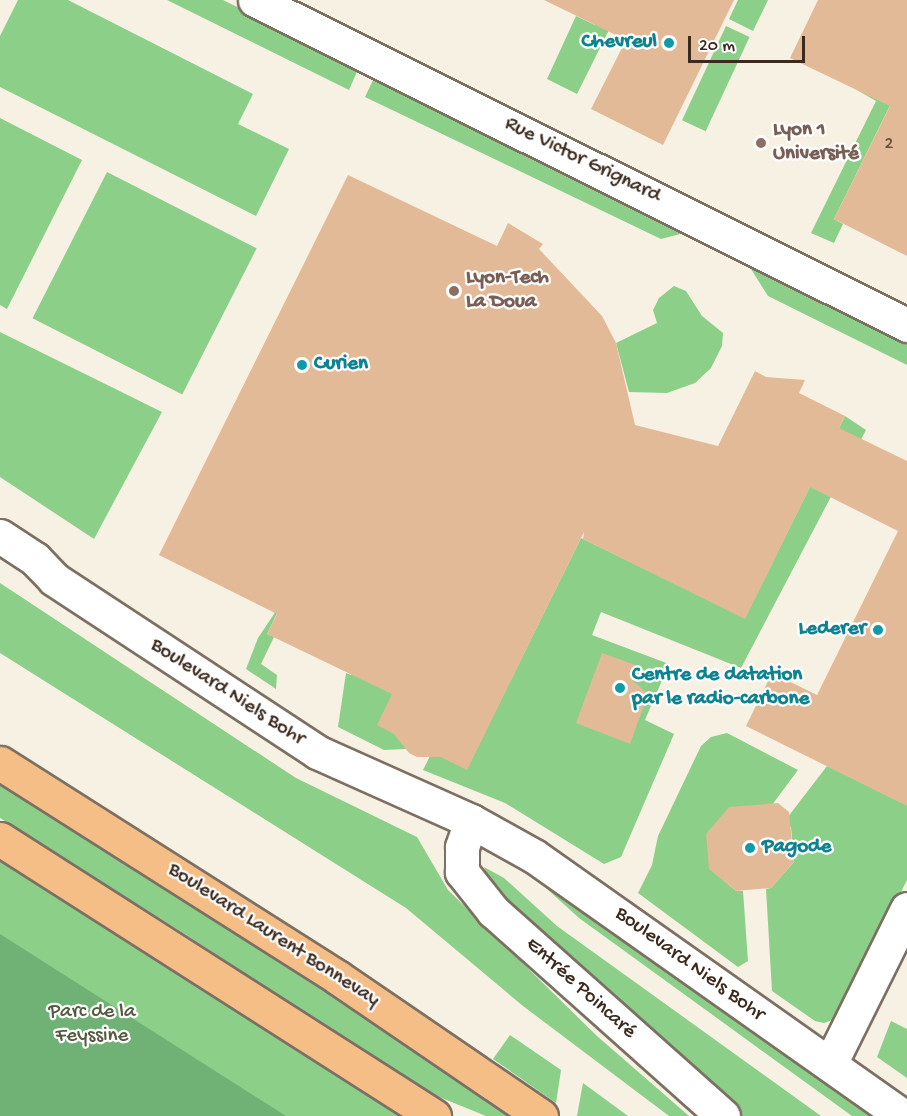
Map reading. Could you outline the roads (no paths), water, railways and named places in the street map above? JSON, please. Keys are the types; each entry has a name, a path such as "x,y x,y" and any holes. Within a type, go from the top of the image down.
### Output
{"main road":[{"name":"Boulevard Laurent Bonnevay","path":"0,763 328,970 541,1116"},
{"path":"0,838 434,1116"}],"street":[{"name":"Rue Victor Grignard","path":"255,0 907,325"},
{"name":"Boulevard Niels Bohr","path":"0,536 35,559 54,579 317,752 466,834 534,855 903,1116"},
{"name":"Entrée Poincaré","path":"466,834 462,872 493,911 723,1116"},
{"path":"830,1064 907,909"}],"place":[{"name":"Chevreul","path":"669,43"},
{"name":"Lyon 1 Université","path":"761,143"},
{"name":"Lyon-Tech La Doua","path":"454,291"},
{"name":"Curien","path":"302,365"},
{"name":"Lederer","path":"878,630"},
{"name":"Centre de datation par le radio-carbone","path":"620,688"},
{"name":"Pagode","path":"750,848"}],"park label":[{"name":"Parc de la Feyssine","path":"92,1025"}]}
